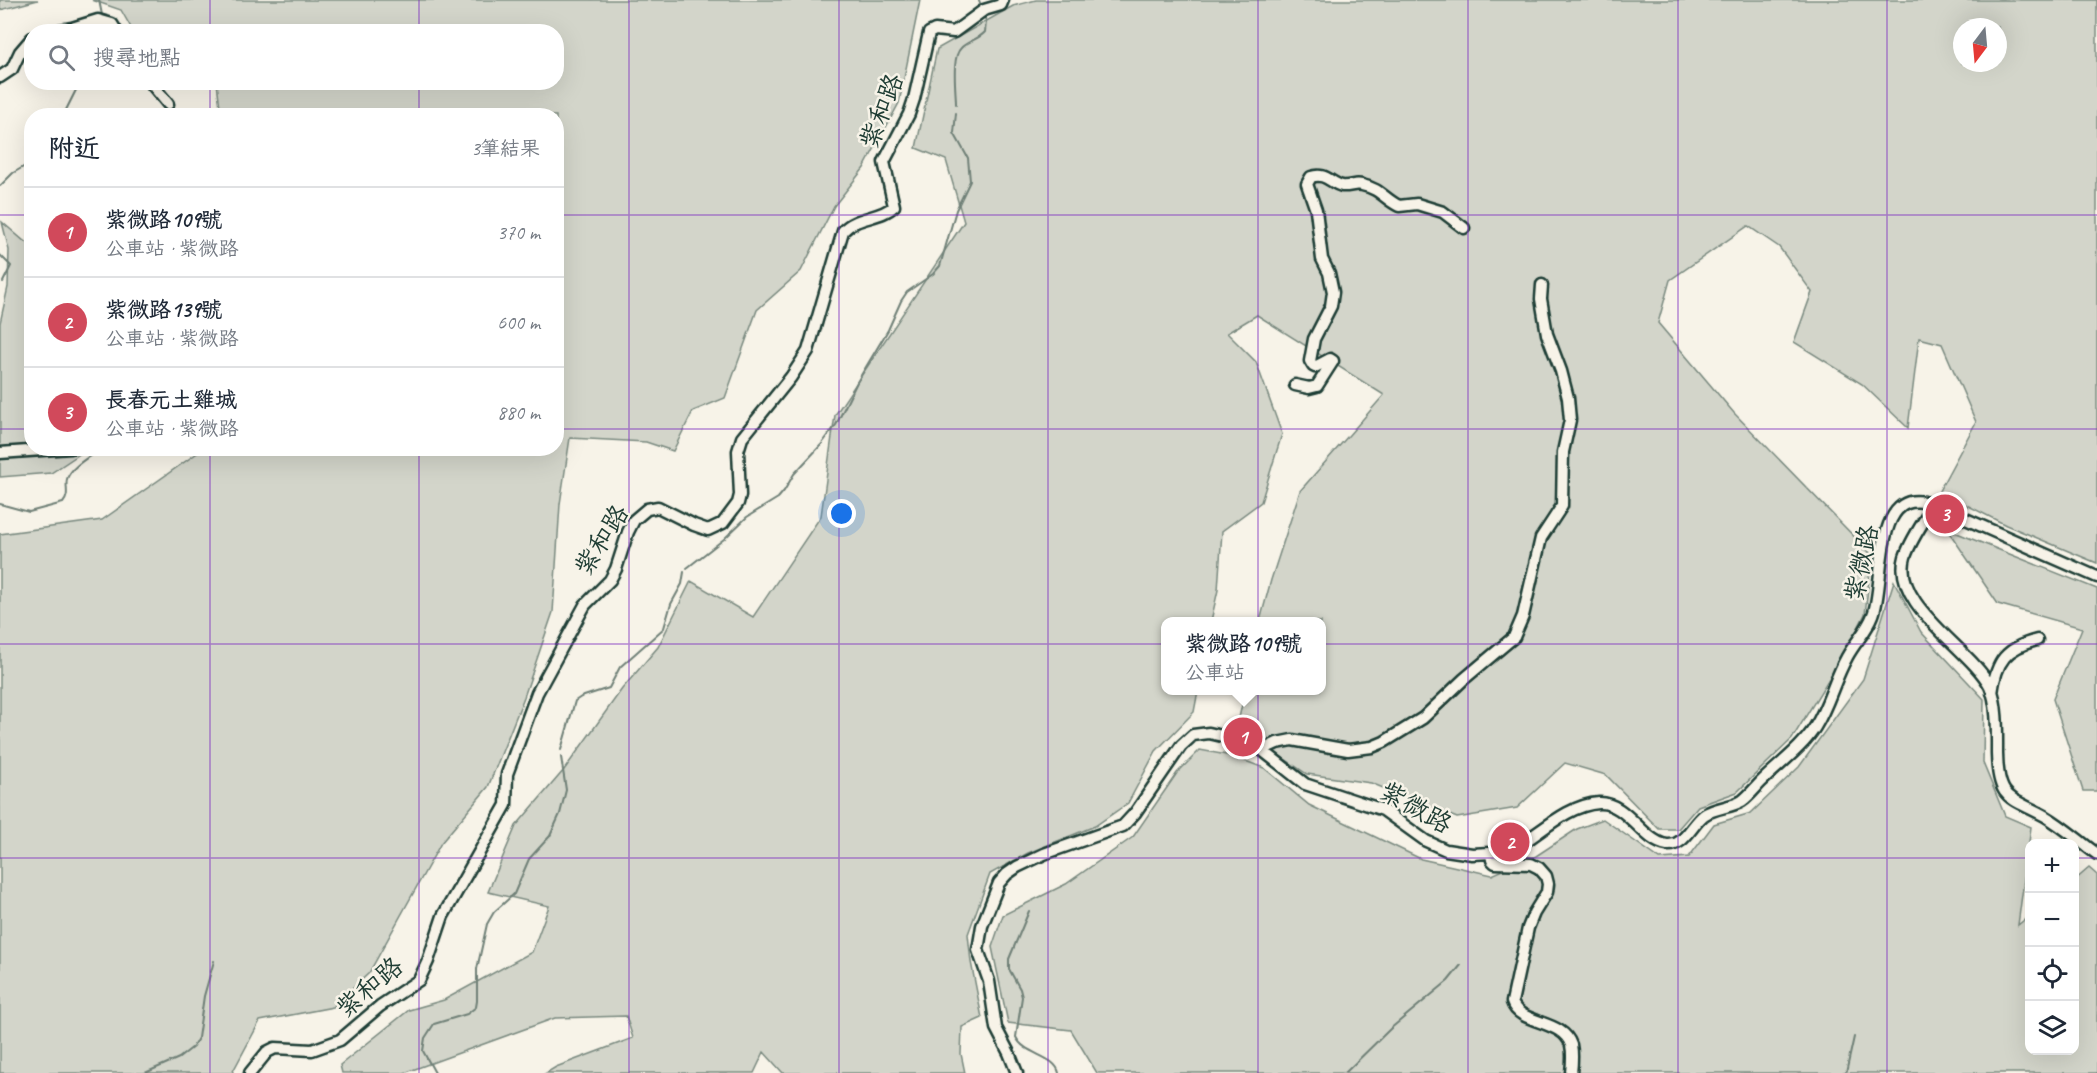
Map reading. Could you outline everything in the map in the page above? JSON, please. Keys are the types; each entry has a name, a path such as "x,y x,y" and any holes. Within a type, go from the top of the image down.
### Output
{"street":[{"name":"紫和路","path":"250,1073 267,1052 275,1048 312,1050 340,1041 380,1006 419,980 443,916 483,842 502,813 507,800 507,774 537,693 585,605 610,580 634,520 641,512 658,507 708,530 723,523 736,508 740,499 738,459 740,443 798,368 808,351 843,231 848,225 887,211 894,206 884,162 909,114 929,33 935,30 954,32 981,12 998,7 1003,0"},
{"path":"85,24 98,20 112,24"},
{"path":"0,77 12,69 24,47"},
{"path":"157,90 168,104"},
{"path":"1295,385 1309,388 1317,386 1333,362 1330,358 1315,367 1312,366 1311,361 1314,339 1333,300 1331,281 1320,249 1316,210 1307,183 1311,177 1326,176 1342,186 1360,184 1373,188 1399,206 1417,204 1443,212 1464,228"},
{"path":"1262,750 1277,743 1292,740 1348,750 1372,747 1384,742 1423,718 1464,678 1514,637 1523,616 1541,538 1562,506 1563,458 1570,420 1568,398 1547,334 1541,299 1542,285"},
{"path":"0,453 24,451"},
{"name":"紫微路","path":"1017,1073 1010,1053 1000,1039 996,1028 989,981 978,950 982,926 999,884 1017,867 1044,854 1123,826 1135,813 1181,746 1193,735 1209,733 1248,742 1262,750 1305,784 1383,810 1436,846 1457,853 1508,852 1570,812 1596,803 1614,806 1657,841 1664,845 1674,844 1685,837 1705,814 1745,799 1809,736 1829,702 1846,657 1869,626 1874,613 1882,548 1888,527 1900,507 1907,502 1925,501 2097,577"},
{"path":"1934,505 1906,556 1903,567 1905,580 1916,601 1944,636 1979,670 1992,693"},
{"path":"2037,640 2009,652 2000,661 1994,678 1992,693 1997,731 1998,774 2007,794 2014,802 2045,816 2097,854"},
{"path":"1491,854 1495,863 1531,864 1539,868 1546,876 1548,892 1534,913 1528,928 1512,1002 1514,1008 1521,1014 1545,1023 1565,1035 1572,1047 1571,1073"}],"shaded area":[{"path":"0,0 38,0 0,10"},
{"path":"92,0 920,0 899,103 864,168 834,206 801,271 757,310 725,398 693,411 673,451 646,442 570,438 560,504 553,612 524,697 488,787 441,843 369,973 333,1007 260,1021 232,1073 0,1073 0,534 102,520 193,456 564,456 564,108 220,108 218,90 564,90 564,24 129,24 121,10"},
{"path":"1036,0 2097,0 2097,563 2006,525 1939,491 1976,422 1942,344 1919,338 1908,428 1862,384 1794,342 1812,292 1779,247 1748,226 1670,280 1658,323 1734,413 1872,555 1865,614 1847,649 1792,739 1737,792 1698,806 1678,829 1659,829 1606,775 1565,763 1517,808 1457,818 1371,783 1307,774 1237,727 1244,695 1326,695 1326,617 1261,617 1300,491 1384,395 1257,315 1227,333 1256,362 1282,434 1261,502 1222,531 1218,590 1212,617 1161,617 1161,695 1197,695 1194,712 1156,751 1128,803 1095,826 1028,853 990,874 968,934 982,1018 962,1027 961,1054 965,1073 783,1073 764,1052 754,1073 546,1073 556,1067 633,1038 626,1016 555,1018 404,1073 342,1073 340,1065 409,1010 444,1000 532,952 549,906 488,892 516,826 564,770 622,689 658,647 691,581 753,617 821,516 835,415 964,222 946,160 916,148 937,49 1013,6"},
{"path":"2,222 24,241 24,456 76,456 51,473 0,477 0,323 8,287 9,250"},
{"path":"1947,529 2097,589 2097,791 2083,791 2053,699 2082,628 1998,604"},
{"path":"1894,581 1921,632 1984,699 1983,763 2005,816 2031,827 2029,839 2025,839 2025,872 2018,925 2025,919 2025,1055 2079,1055 2079,877 2089,868 2097,875 2097,1073 1097,1073 1071,1030 1008,1023 992,947 1003,915 1066,884 1133,837 1177,773 1200,750 1232,756 1264,768 1309,805 1421,859 1492,875 1536,856 1577,829 1603,819 1660,859 1689,857 1714,824 1751,813 1799,767 1863,679"}],"waterway":[{"path":"99,0 102,15"},
{"path":"979,0 982,9"},
{"path":"956,104 955,66 958,52 963,46 985,32 984,14"},
{"path":"67,108 76,90"},
{"path":"687,568 724,539 747,517 778,498 784,491 794,474 836,425 907,292 933,274 940,266 956,210 970,181 968,158 954,133 956,113"},
{"path":"0,186 13,173 24,167"},
{"path":"0,255 11,266 3,282"},
{"path":"0,504 29,512 63,503 69,474 90,456"},
{"path":"561,750 575,701 609,688 620,667 664,628 671,604 682,584 684,572"},
{"path":"435,1073 423,1051 425,1038 434,1024 467,1014 476,1007 477,969 487,924 494,912 514,894 529,859 550,836 560,814 566,790 561,757"},
{"path":"1029,911 1009,959 1009,969 1022,997 1016,1037 1026,1048 1052,1062 1059,1073"},
{"path":"145,1073 179,1058 193,1047 198,1038 204,996 214,961"},
{"path":"1345,1073 1390,1029 1448,981 1461,965"},
{"path":"1846,1073 1854,1037"}],"place":[{"name":"長春元土雞城","path":"1945,514"},
{"name":"紫微路109號","path":"1243,737"},
{"name":"紫微路139號","path":"1510,842"}]}
